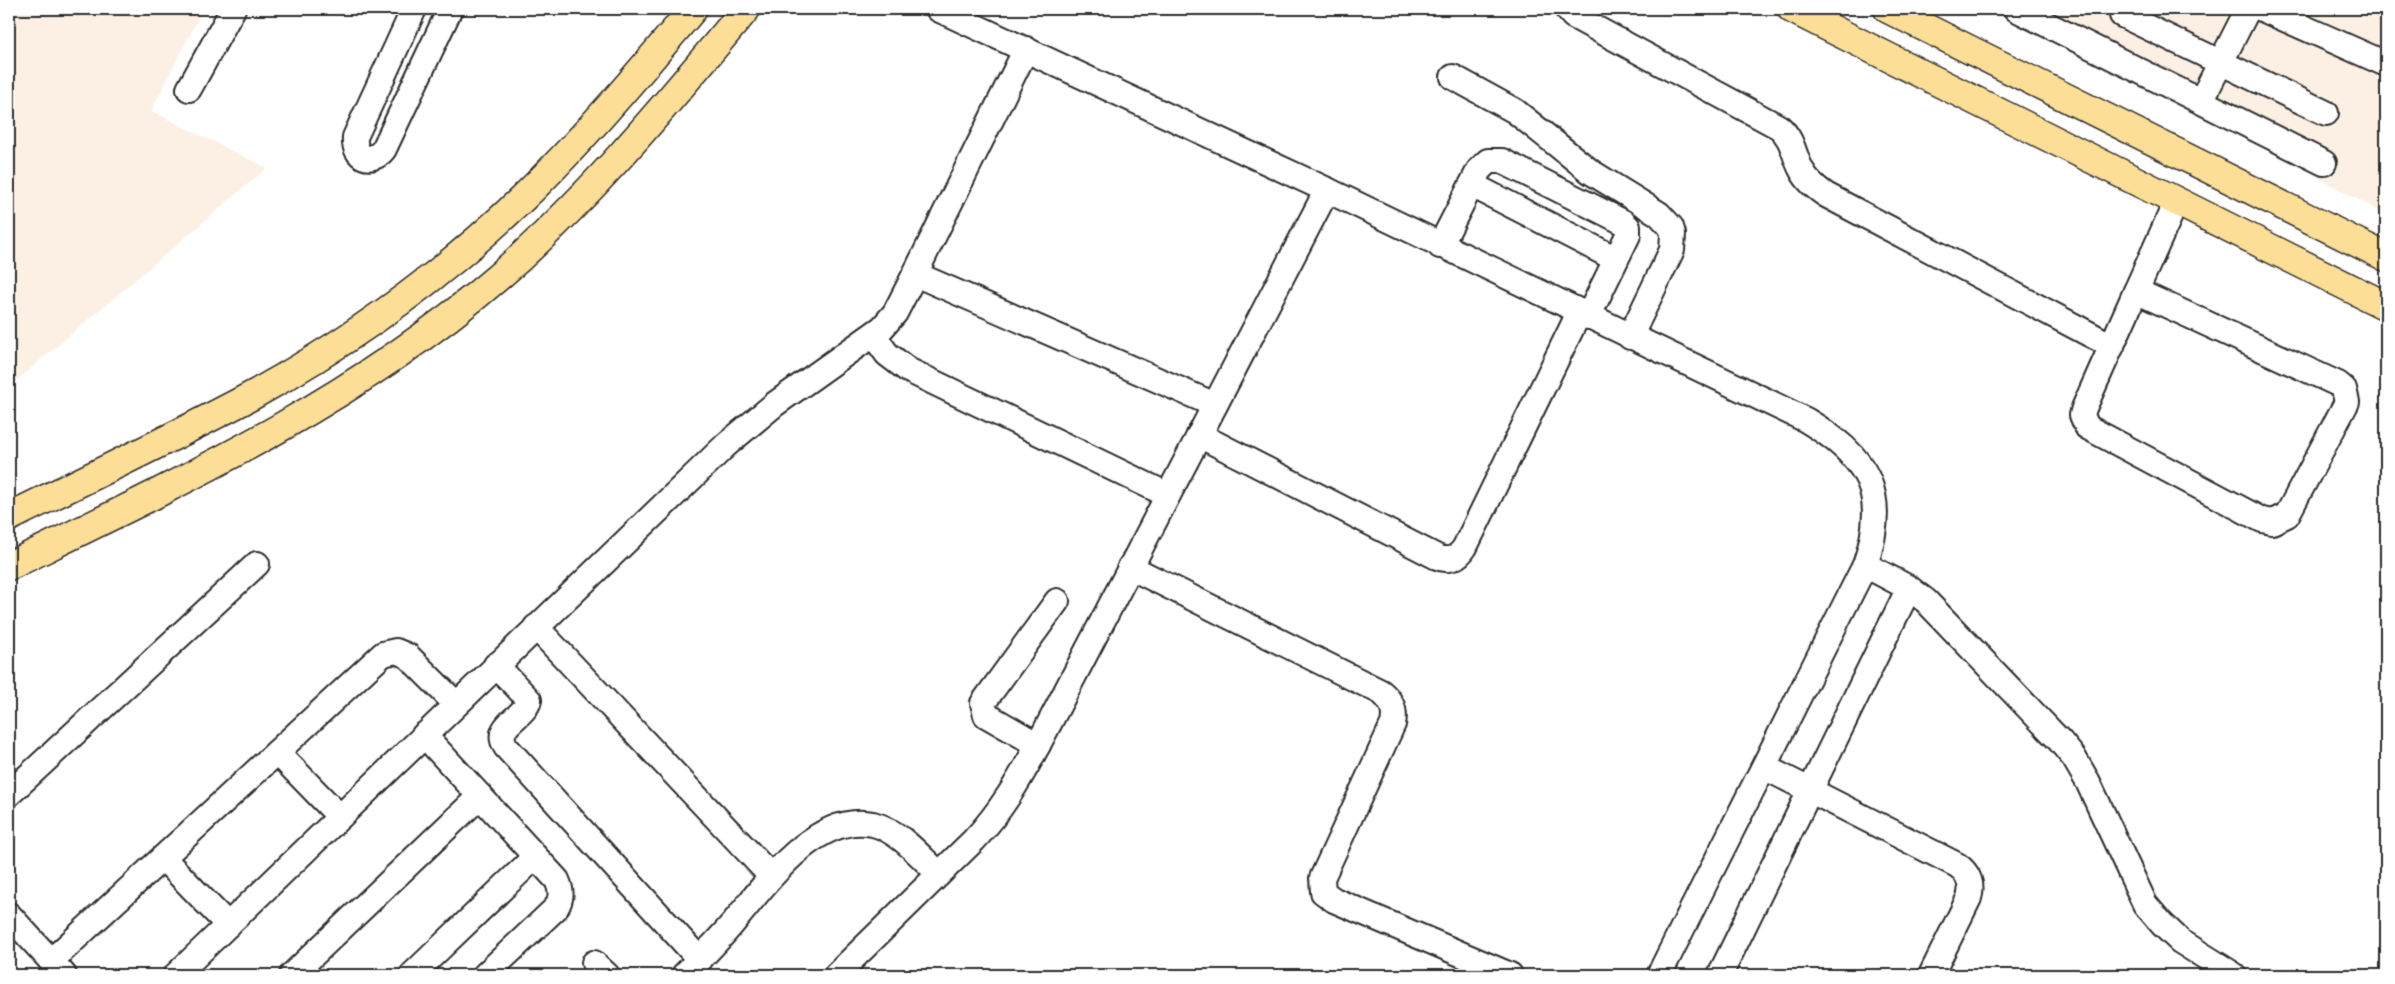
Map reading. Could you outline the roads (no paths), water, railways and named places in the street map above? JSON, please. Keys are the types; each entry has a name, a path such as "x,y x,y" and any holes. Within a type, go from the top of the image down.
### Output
{"main road":[{"path":"9,517 254,394 320,354 423,283 522,199 605,111 693,9"},
{"path":"9,566 211,465 315,408 365,377 456,312 536,243 604,176 746,9"},
{"path":"1792,9 2386,306"},
{"path":"1888,9 2386,257"}],"lane":[{"path":"189,89 233,9"},
{"path":"414,9 355,137 354,145 358,153 364,158 380,155 450,9"},
{"path":"938,9 1326,190 1806,420 1829,434 1848,451 1865,472 1873,488 1876,508 1875,531 1865,565 1659,975"},
{"path":"1567,9 1573,16 1779,127 1788,135 1793,144 1800,168 1806,178 1826,195 2112,346"},
{"path":"2016,9 2324,163"},
{"path":"2201,101 2248,9"},
{"path":"2262,9 2386,64"},
{"path":"2122,15 2326,113"},
{"path":"176,975 536,626 740,433 775,404 874,336 895,313 1026,49"},
{"path":"1452,77 1514,111 1591,172 1666,220 1673,234 1672,250 1630,337"},
{"path":"1199,435 1436,557 1451,559 1461,552 1629,231 1623,222 1497,160 1488,161 1483,165 1440,246"},
{"path":"1472,185 1616,259"},
{"path":"836,975 992,820 1038,745 1326,190"},
{"path":"2136,291 2338,384 2344,389 2347,402 2286,515 2272,522 2262,520 2087,427 2082,415 2084,408 2136,291 2177,200"},
{"path":"915,274 1215,405"},
{"path":"874,336 887,354 908,370 1168,495"},
{"path":"10,789 257,564"},
{"path":"1865,565 1909,588 1930,605 2060,741 2074,758 2088,782 2145,904 2180,941 2234,975"},
{"path":"1130,567 1381,692 1388,698 1395,715 1393,724 1322,878 1323,892 1334,900 1510,975"},
{"path":"1720,975 1909,588"},
{"path":"1038,745 986,715 983,704 1057,602"},
{"path":"536,626 772,876"},
{"path":"9,915 58,968 163,858 383,654 402,652 408,656 456,704"},
{"path":"496,665 529,700 528,704 503,731 502,739 506,747 692,968 790,858 824,833 841,826 858,823 874,824 906,844 939,874"},
{"path":"424,735 557,880 562,892 560,901 486,975"},
{"path":"278,752 340,817"},
{"path":"1764,767 1958,865 1967,874 1971,886 1969,898 1931,975"},
{"path":"292,975 480,796"},
{"path":"412,975 535,857"},
{"path":"163,858 228,925"}]}
